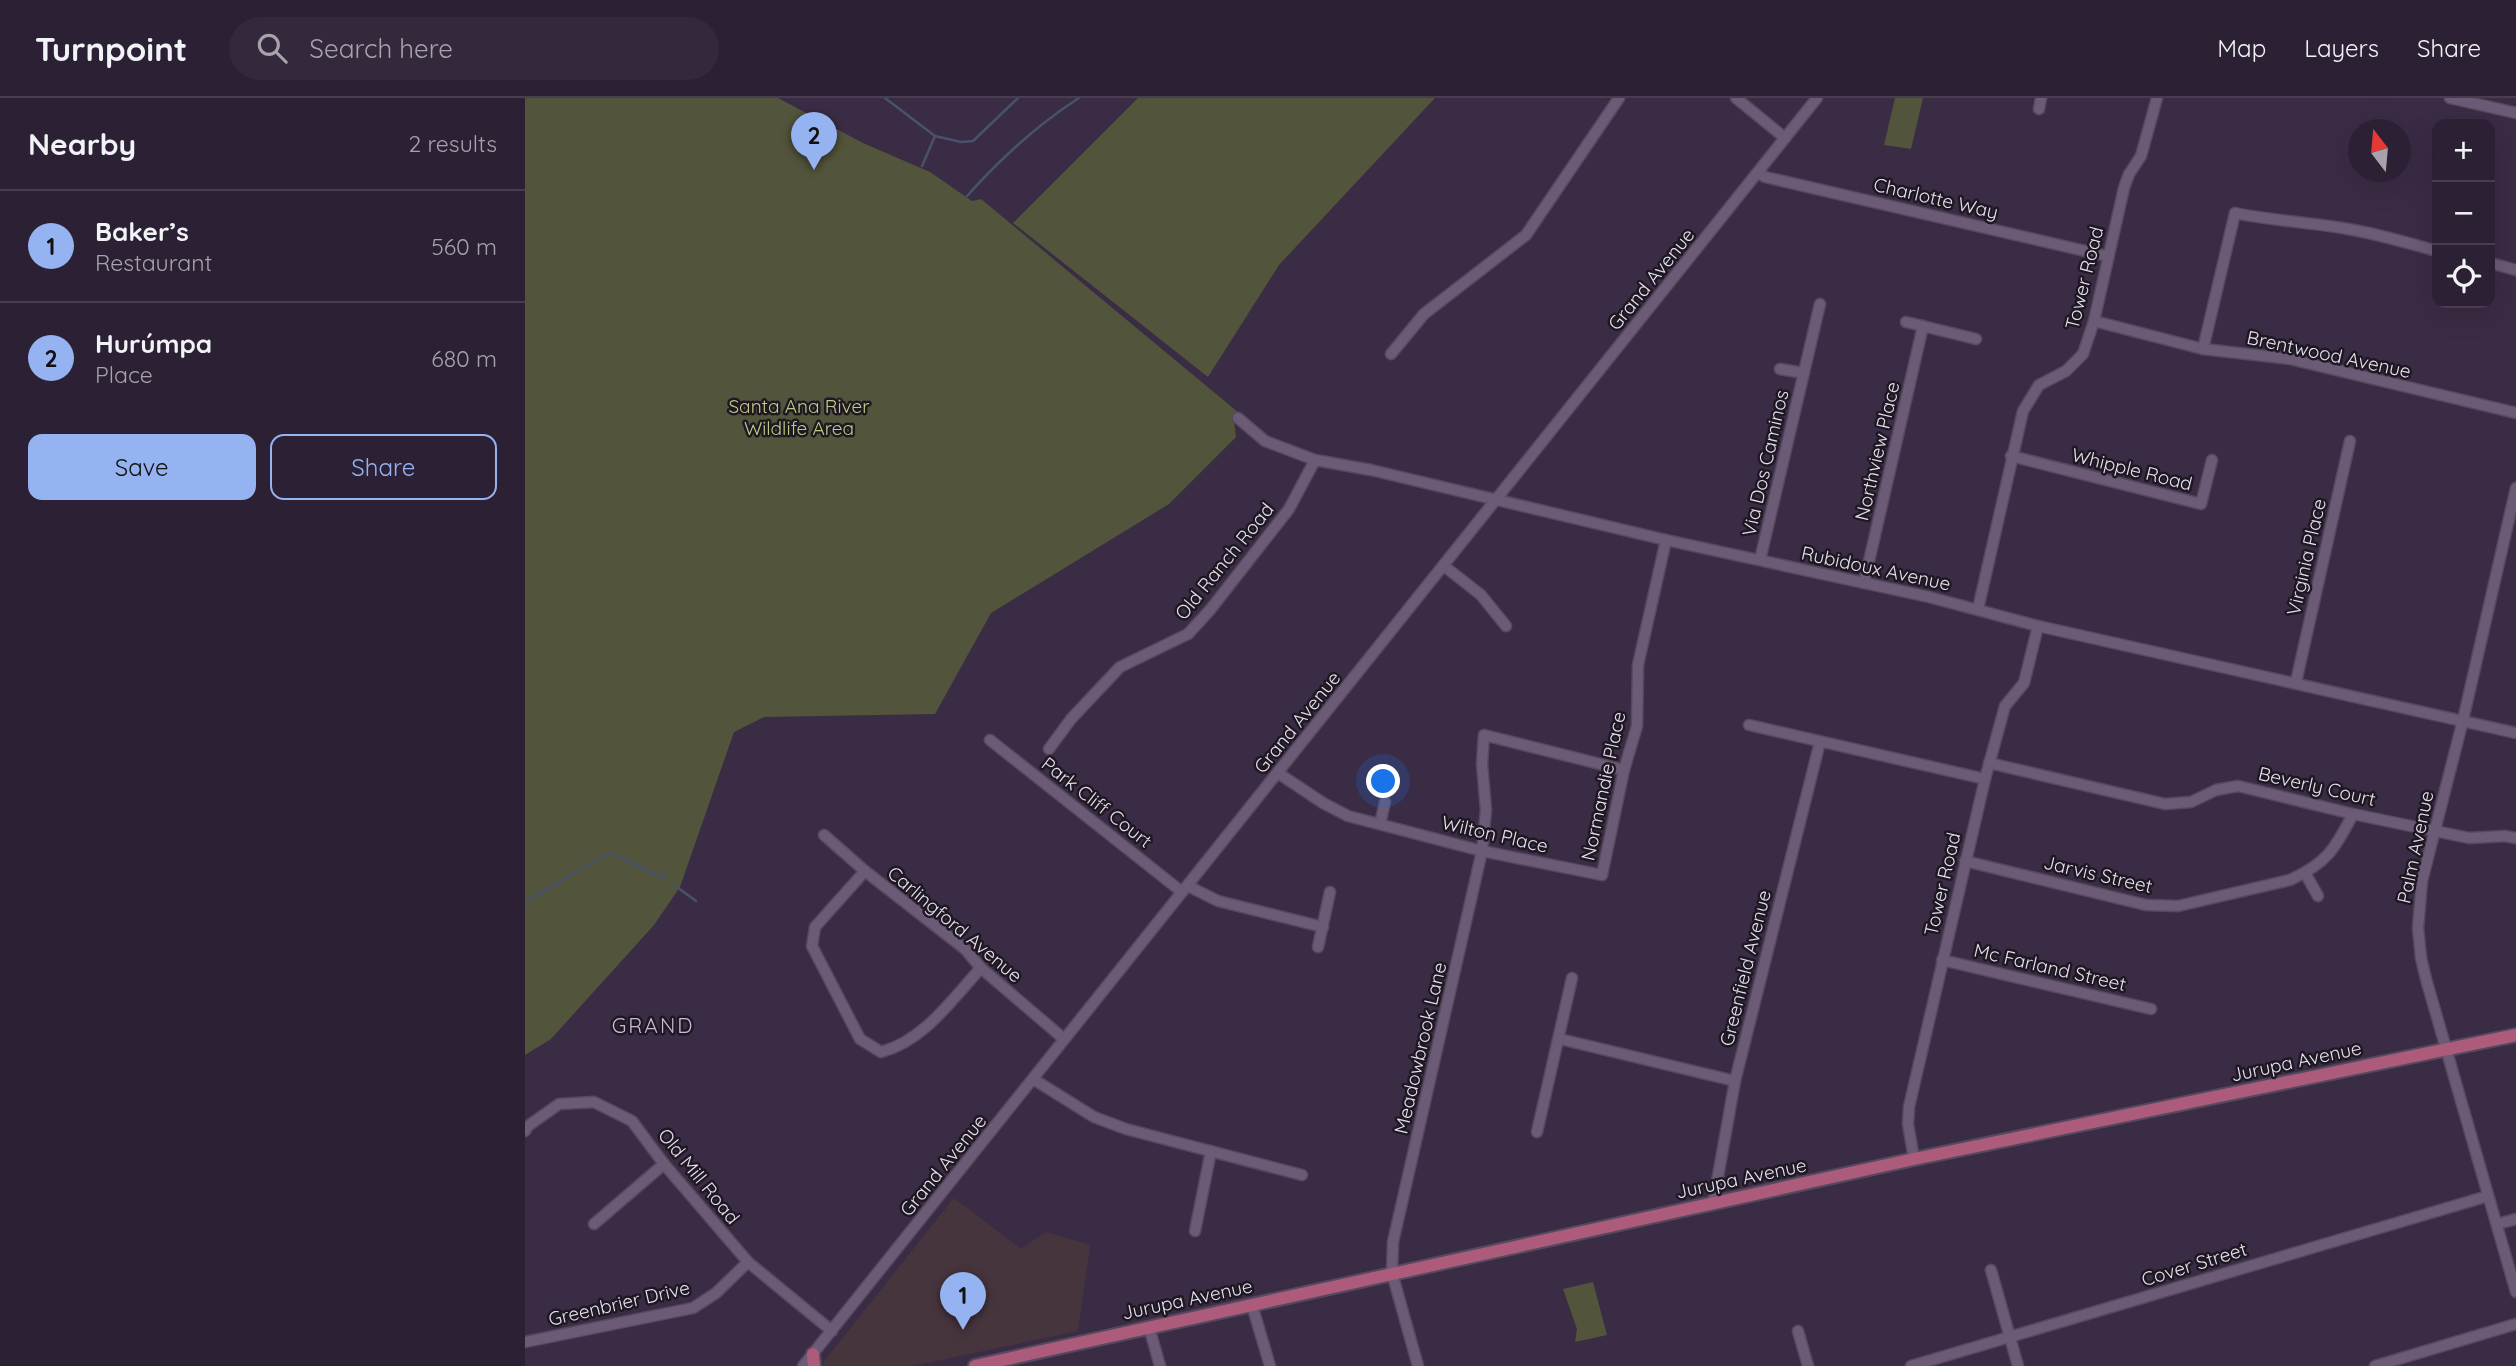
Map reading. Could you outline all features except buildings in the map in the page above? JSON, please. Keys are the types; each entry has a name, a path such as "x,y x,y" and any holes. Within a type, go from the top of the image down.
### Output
{"main road":[{"name":"Jurupa Avenue","path":"975,1366 1914,1159 2516,1035"}],"street":[{"path":"1391,354 1424,314 1525,235 1619,98"},
{"path":"1736,98 1785,138"},
{"name":"Grand Avenue","path":"803,1366 813,1360 832,1331 1064,1039 1817,98"},
{"name":"Tower Road","path":"1978,609 2023,411 2039,385 2066,371 2083,354 2094,321 2124,188 2129,174 2141,156 2157,98"},
{"path":"2449,98 2516,113"},
{"name":"Charlotte Way","path":"1758,173 2107,256"},
{"path":"2203,349 2235,213 2273,221 2350,229 2432,250"},
{"path":"2495,265 2516,270"},
{"name":"Via Dos Caminos","path":"1760,560 1819,304"},
{"name":"Brentwood Avenue","path":"2094,321 2203,349 2290,359 2516,413"},
{"path":"1906,322 1976,339"},
{"name":"Northview Place","path":"1864,583 1923,326"},
{"name":"Via Dos Caminos","path":"1780,369 1804,373"},
{"name":"Rubidoux Avenue","path":"1238,418 1265,441 1315,460 1371,470 1666,540 1978,609 2038,626 2516,733"},
{"name":"Virginia Place","path":"2296,682 2350,441"},
{"name":"Whipple Road","path":"2011,456 2200,504 2212,460"},
{"name":"Old Ranch Road","path":"1049,749 1071,719 1120,667 1188,634 1289,509 1315,460"},
{"name":"Palm Avenue","path":"2516,488 2419,900 2419,940 2426,979 2516,1292"},
{"name":"Normandie Place","path":"1602,875 1624,770 1637,726 1638,665 1666,540"},
{"path":"2504,541 2516,544"},
{"path":"1444,566 1481,595 1506,626"},
{"name":"Tower Road","path":"1914,1159 1908,1124 1909,1107 1965,861 2005,706 2024,683 2038,626"},
{"path":"1749,725 1985,779"},
{"name":"Meadowbrook Lane","path":"1418,1366 1392,1273 1393,1242 1482,851 1486,810 1482,764 1484,735 1624,770"},
{"name":"Park Cliff Court","path":"990,740 1185,889 1218,901 1323,927"},
{"name":"Greenfield Avenue","path":"1713,1204 1735,1081 1820,742"},
{"name":"Beverly Court","path":"1989,763 2165,804 2191,802 2216,790 2238,786 2469,838 2516,838"},
{"name":"Wilton Place","path":"1278,773 1340,812 1482,851 1602,875"},
{"path":"1380,824 1385,802"},
{"name":"Jarvis Street","path":"1965,861 2146,905 2178,906 2290,880 2305,873 2328,857 2353,814"},
{"name":"Carlingford Avenue","path":"824,835 865,871 965,949 981,968 1064,1039"},
{"path":"865,871 815,927 812,946 860,1039 881,1052 914,1038 981,968"},
{"path":"2305,873 2318,895"},
{"path":"1318,947 1330,892"},
{"name":"Mc Farland Street","path":"1942,960 2151,1009"},
{"path":"1538,1132 1572,978"},
{"path":"1560,1038 1735,1081"},
{"path":"1033,1079 1094,1117 1126,1129 1302,1175"},
{"name":"Old Mill Road","path":"525,1131 559,1104 594,1102 632,1121 664,1164 748,1262 832,1331"},
{"path":"1195,1231 1211,1151"},
{"path":"594,1224 664,1164"},
{"name":"Cover Street","path":"1911,1366 2488,1195"},
{"path":"2497,1224 2516,1219"},
{"name":"Greenbrier Drive","path":"525,1342 693,1308 716,1293 748,1262"},
{"path":"1991,1270 2018,1366"},
{"path":"1252,1305 1270,1366"},
{"path":"2375,1366 2516,1324"},
{"path":"1149,1327 1160,1366"},
{"path":"1798,1331 1808,1366"}],"shaded area":[{"path":"954,1198 1021,1249 1046,1232 1090,1245 1078,1331 912,1366 823,1366 825,1360"}],"green space":[{"name":"Santa Ana River Wildlife Area","path":"525,98 778,98 863,143 930,172 972,201 981,199 1239,413 1234,420 1236,437 1169,504 991,613 935,714 764,717 734,732 680,887 654,925 551,1039 525,1055"},
{"path":"1138,98 1435,98 1279,265 1208,377 1013,223"},
{"path":"1895,98 1923,98 1911,149 1884,145"},
{"path":"1593,1282 1607,1335 1575,1342 1577,1329 1563,1289"}],"waterway":[{"path":"885,98 935,136"},
{"path":"922,166 935,136 961,142 973,141 1018,98"},
{"path":"967,196 1020,143 1079,98"},
{"path":"525,902 605,855 612,854 665,878"},
{"path":"674,885 696,901"}],"place":[{"name":"Hurúmpa","path":"814,170"},
{"name":"Baker’s","path":"963,1330"}],"district":[{"name":"GRAND","path":"653,1026"}]}
